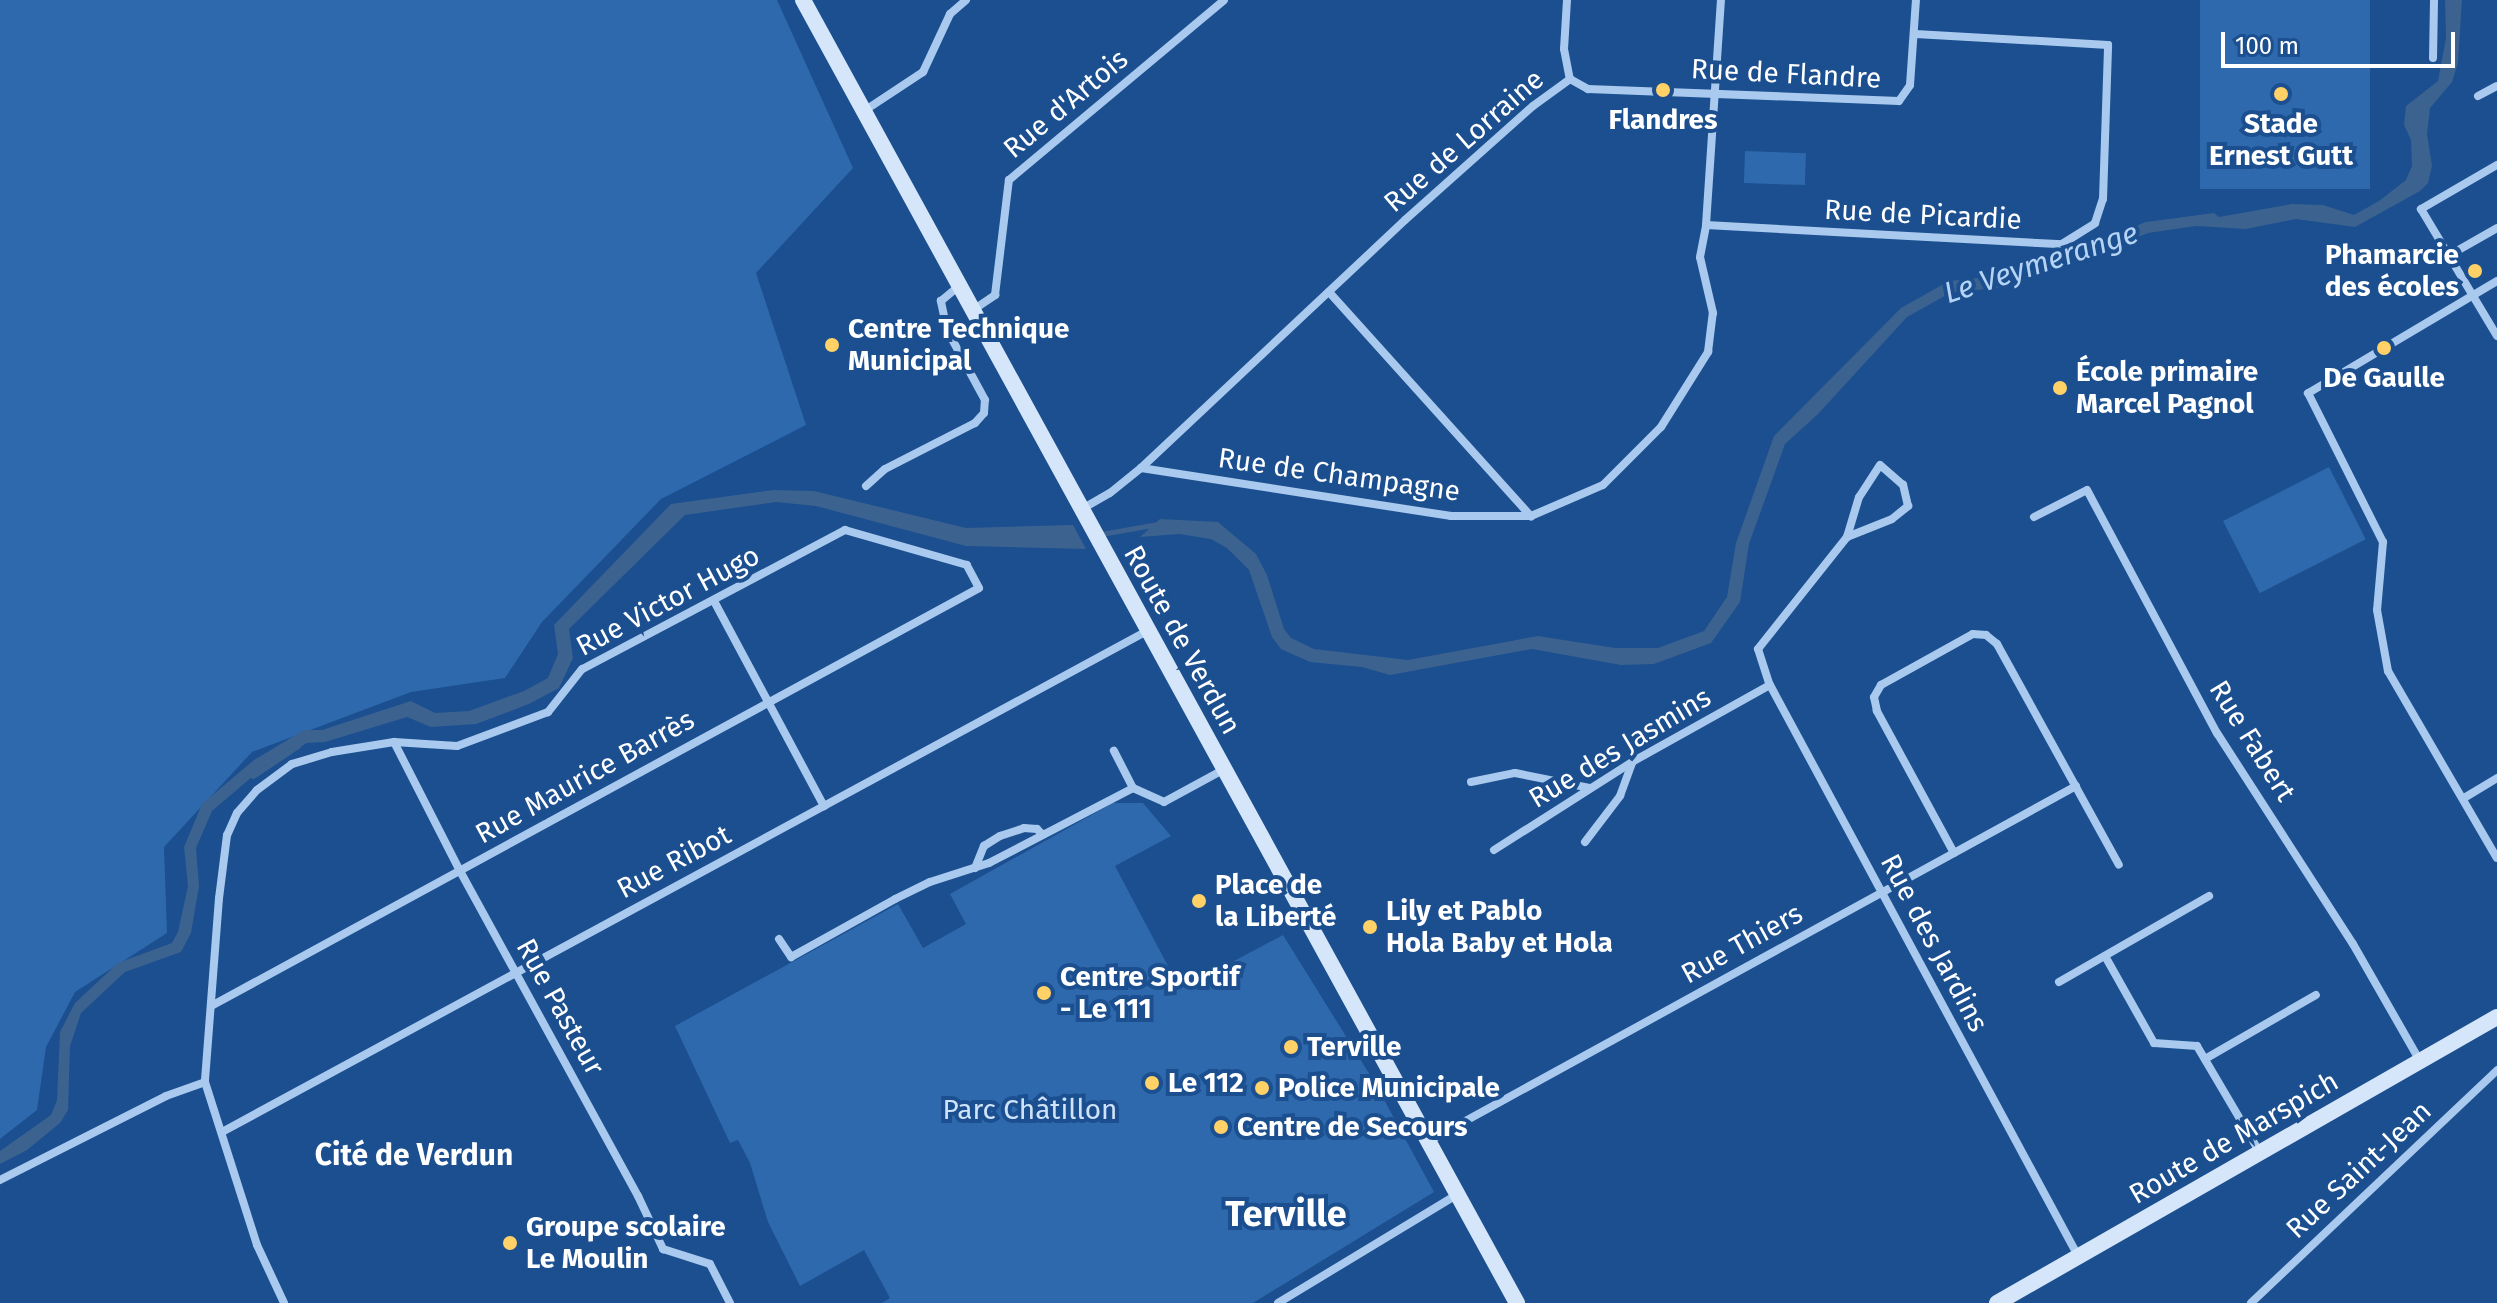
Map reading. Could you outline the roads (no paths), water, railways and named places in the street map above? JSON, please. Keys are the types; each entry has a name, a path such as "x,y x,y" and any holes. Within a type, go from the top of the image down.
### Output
{"main road":[{"name":"Route de Verdun","path":"803,0 1517,1303"},
{"name":"Route de Marspich","path":"1997,1303 2497,1017"}],"street":[{"path":"864,112 923,72 950,14 966,0"},
{"name":"Rue d'Artois","path":"973,310 995,295 1009,180 1224,0"},
{"name":"Rue de Lorraine","path":"1081,510 1110,493 1141,468 1533,106 1570,79 1564,49 1567,0"},
{"name":"Rue de Champagne","path":"1141,468 1451,516 1531,516 1603,485 1661,427 1708,352 1713,313 1700,257 1706,225 1721,0"},
{"name":"Rue de Flandre","path":"1570,79 1588,89 1899,101 1910,85 1916,0"},
{"path":"2433,58 2434,0"},
{"name":"Rue de Picardie","path":"1706,225 2062,244 2095,223 2103,199 2108,45 1915,34"},
{"path":"2478,96 2497,86"},
{"path":"2497,165 2421,209 2497,336"},
{"path":"2448,256 2497,228"},
{"path":"2497,281 2308,393 2383,542 2377,610 2388,671 2497,858"},
{"path":"866,486 885,469 975,423 984,413 985,400 947,330 941,301 959,285"},
{"name":"Rue de Champagne","path":"1329,292 1531,516"},
{"path":"1880,465 1903,485 1908,506 1892,519 1847,537 1859,497 1880,465"},
{"name":"Rue Fabert","path":"2034,517 2087,490 2217,733 2353,944 2420,1061"},
{"name":"Rue Victor Hugo","path":"205,1082 220,885 227,835 237,813 257,790 292,764 394,742 457,746 548,712 582,669 845,530 967,565 979,588"},
{"name":"Rue des Jardins","path":"1847,537 1758,649 1770,685 2078,1256"},
{"name":"Rue Maurice Barrès","path":"213,1005 979,588"},
{"path":"714,601 824,806"},
{"name":"Rue Ribot","path":"222,1132 1147,631"},
{"path":"1954,853 1877,711 1874,697 1881,685 1973,634 1986,635 1997,644 2119,865"},
{"name":"Rue des Jasmins","path":"1494,850 1632,762 1770,685"},
{"name":"Rue Pasteur","path":"394,742 460,871 638,1196 663,1249 710,1264 730,1303"},
{"path":"1114,751 1133,788 1164,802 1223,770"},
{"path":"1585,842 1620,796 1632,762"},
{"path":"1471,782 1515,773 1591,789"},
{"path":"2464,798 2497,778"},
{"name":"Rue Thiers","path":"1429,1141 2076,786"},
{"path":"779,939 791,957 895,899 930,882 975,868 1133,788"},
{"path":"975,868 984,846 1000,836 1024,828 1037,829 1043,835"},
{"path":"2059,982 2209,896"},
{"path":"2105,956 2154,1043 2197,1046 2260,1153"},
{"path":"2205,1059 2316,995"},
{"name":"Rue Saint-Jean","path":"2251,1303 2497,1070"},
{"path":"0,1180 166,1096 205,1082 257,1245 284,1303"},
{"path":"1278,1303 1458,1194"}],"water":[{"path":"2445,0 2462,0 2458,63 2452,82 2430,108 2427,134 2432,166 2428,183 2420,191 2355,227 2296,219 2246,229 2196,226 2148,233 2012,286 1950,293 1907,317 1818,414 1785,444 1749,544 1740,602 1711,643 1654,664 1621,665 1532,649 1390,675 1362,667 1310,662 1281,649 1272,637 1249,570 1227,548 1211,539 1179,534 1140,537 1160,519 1218,522 1256,554 1267,575 1284,629 1291,638 1314,649 1408,660 1538,636 1615,648 1658,648 1704,631 1727,597 1736,543 1774,436 1901,308 1949,281 2006,275 2146,222 2214,213 2219,217 2292,204 2323,205 2354,215 2379,201 2406,180 2412,166 2411,140 2404,125 2406,106 2438,81 2446,38"},
{"path":"773,490 814,491 966,528 1073,525 1086,549 966,546 816,506 776,502 685,515 569,629 573,658 559,688 529,704 476,724 431,727 407,717 325,742 307,743 260,770 212,811 196,848 199,886 191,933 181,952 125,972 81,1013 70,1046 68,1110 60,1123 27,1150 0,1164 0,1151 51,1115 57,1100 60,1032 75,1003 118,963 172,943 178,932 188,886 184,847 202,804 254,760 304,730 322,730 411,701 435,713 469,711 524,691 548,678 558,654 554,625 671,504"}],"waterway":[{"name":"Le Veymerange","path":"1101,534 1158,524"},
{"name":"Le Veymerange","path":"253,776 298,746"}],"place":[{"name":"Flandres","path":"1663,90"},
{"name":"Stade Ernest Gutt","path":"2281,94"},
{"name":"Phamarcie des écoles","path":"2475,271"},
{"name":"Centre Technique Municipal","path":"832,345"},
{"name":"De Gaulle","path":"2384,348"},
{"name":"École primaire Marcel Pagnol","path":"2060,388"},
{"name":"Place de la Liberté","path":"1199,901"},
{"name":"Lily et Pablo Hola Baby et Hola","path":"1370,927"},
{"name":"Centre Sportif - Le 111","path":"1044,993"},
{"name":"Terville","path":"1291,1047"},
{"name":"Le 112","path":"1152,1083"},
{"name":"Police Municipale","path":"1262,1088"},
{"name":"Centre de Secours","path":"1221,1127"},
{"name":"Groupe scolaire Le Moulin","path":"510,1243"}],"district":[{"name":"Cité de Verdun","path":"414,1155"},
{"name":"Terville","path":"1286,1215"}],"park label":[{"name":"Parc Châtillon","path":"1030,1110"}]}
